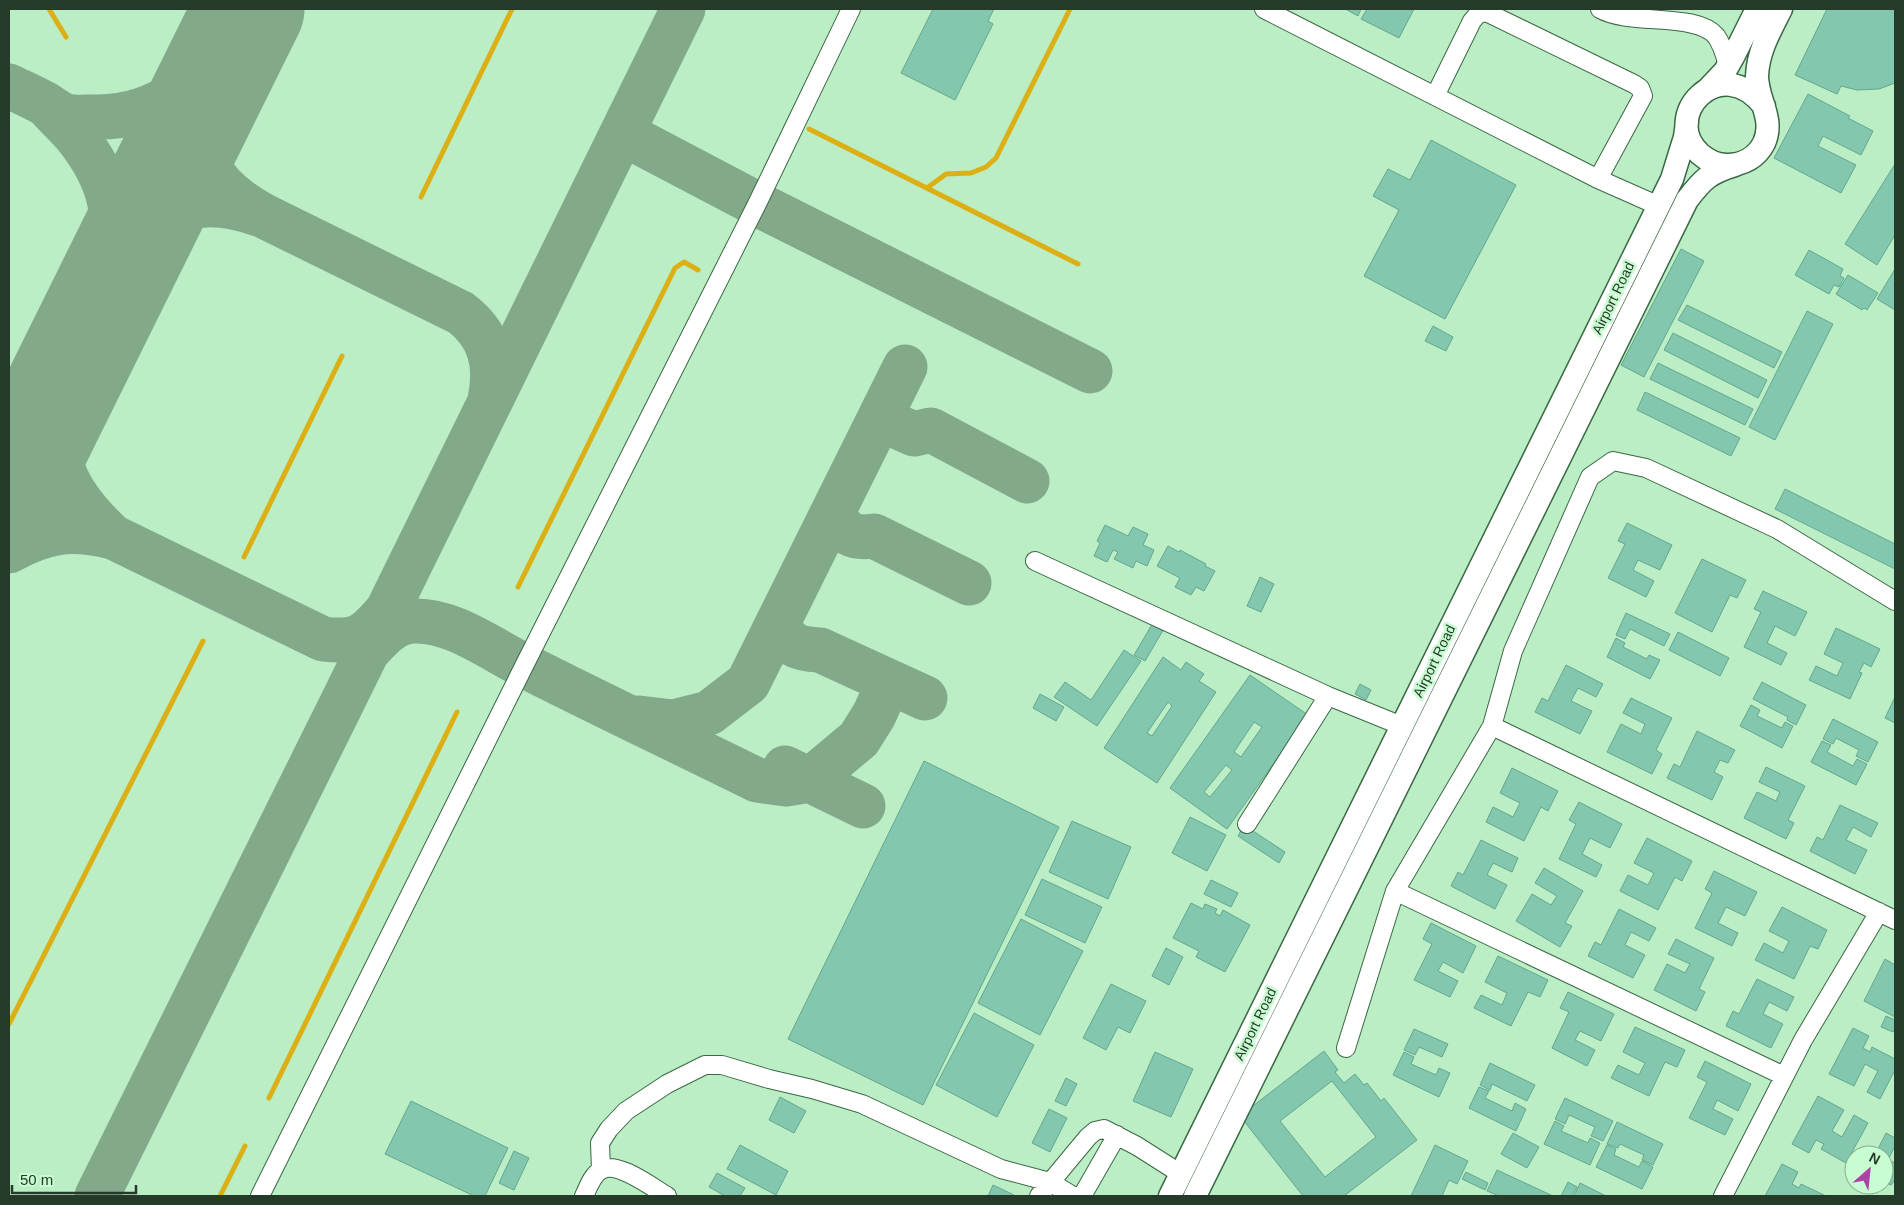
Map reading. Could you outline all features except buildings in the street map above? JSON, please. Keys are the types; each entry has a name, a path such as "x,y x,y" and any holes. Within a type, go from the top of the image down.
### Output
{"main road":[{"path":"1757,9 1728,65 1707,90 1697,98 1690,109 1687,122 1689,137 1696,150 1707,160 1720,165 1735,165 1749,160 1761,149 1767,136 1768,120 1757,79 1758,63 1763,44 1781,9"},
{"path":"1707,90 1719,85 1732,84 1745,88 1756,96 1764,106"},
{"name":"Airport Road","path":"1170,1196 1672,179 1685,137 1687,122"},
{"name":"Airport Road","path":"1195,1196 1687,200 1702,181 1717,170 1735,165"}],"lane":[{"path":"260,1196 757,204 851,9"},
{"path":"1264,9 1598,179 1659,206"},
{"path":"1600,9 1624,17 1687,23 1704,28 1716,36 1722,45 1728,65"},
{"path":"1435,96 1472,21 1478,14 1486,12 1634,84 1640,88 1643,96 1598,179"},
{"path":"1346,1048 1395,891 1492,726 1513,651 1590,477 1613,461 1646,468 1777,529 1895,601"},
{"path":"1036,561 1328,696 1402,726"},
{"path":"1247,824 1328,696"},
{"path":"1492,726 1895,920"},
{"path":"1395,891 1784,1076"},
{"path":"1722,1196 1803,1040 1879,912"},
{"path":"601,1170 600,1143 609,1129 626,1111 667,1084 705,1064 722,1065 862,1104 1001,1170 1050,1182 1073,1196"},
{"path":"1039,1196 1066,1161 1095,1131 1104,1129 1181,1174"},
{"path":"1082,1196 1117,1135"},
{"path":"584,1196 601,1170 613,1168 631,1174 667,1196"}],"waterway":[{"path":"49,9 66,37"},
{"path":"421,197 512,9"},
{"path":"927,188 946,174 971,173 986,167 996,158 1070,9"},
{"path":"809,129 1078,264"},
{"path":"518,587 675,268 684,262 698,270"},
{"path":"244,557 342,356"},
{"path":"9,1024 203,641"},
{"path":"269,1098 457,712"},
{"path":"220,1196 245,1146"}],"taxiway":[{"path":"97,1196 683,9"},
{"path":"9,86 66,116 118,116 140,111 180,91 197,77 242,23"},
{"path":"208,91 202,133 204,150 209,166 217,179 244,204 264,216 461,313 479,331 489,352 493,375 490,400"},
{"path":"46,104 72,131 89,154 107,190 113,225 111,288"},
{"path":"622,133 757,204 1090,371"},
{"path":"128,253 156,224 186,208 202,205 219,205 258,214"},
{"path":"639,718 673,722 709,713 748,683 905,367"},
{"path":"58,394 56,437 64,473 83,506 113,537"},
{"path":"884,411 896,426 914,434 931,430 1027,481"},
{"path":"9,487 22,467"},
{"path":"832,515 849,533 859,537 874,536 969,583"},
{"path":"9,551 35,539 59,532 84,532 113,537 323,639 344,640 360,636 372,627 387,611"},
{"path":"367,652 387,632 399,624 413,621 442,625 457,630 554,681 757,780 786,784 810,780 859,739 874,715 889,682"},
{"path":"777,625 794,645 820,650 925,698"},
{"path":"785,768 863,806"}],"runway":[{"path":"9,494 249,9"}]}
